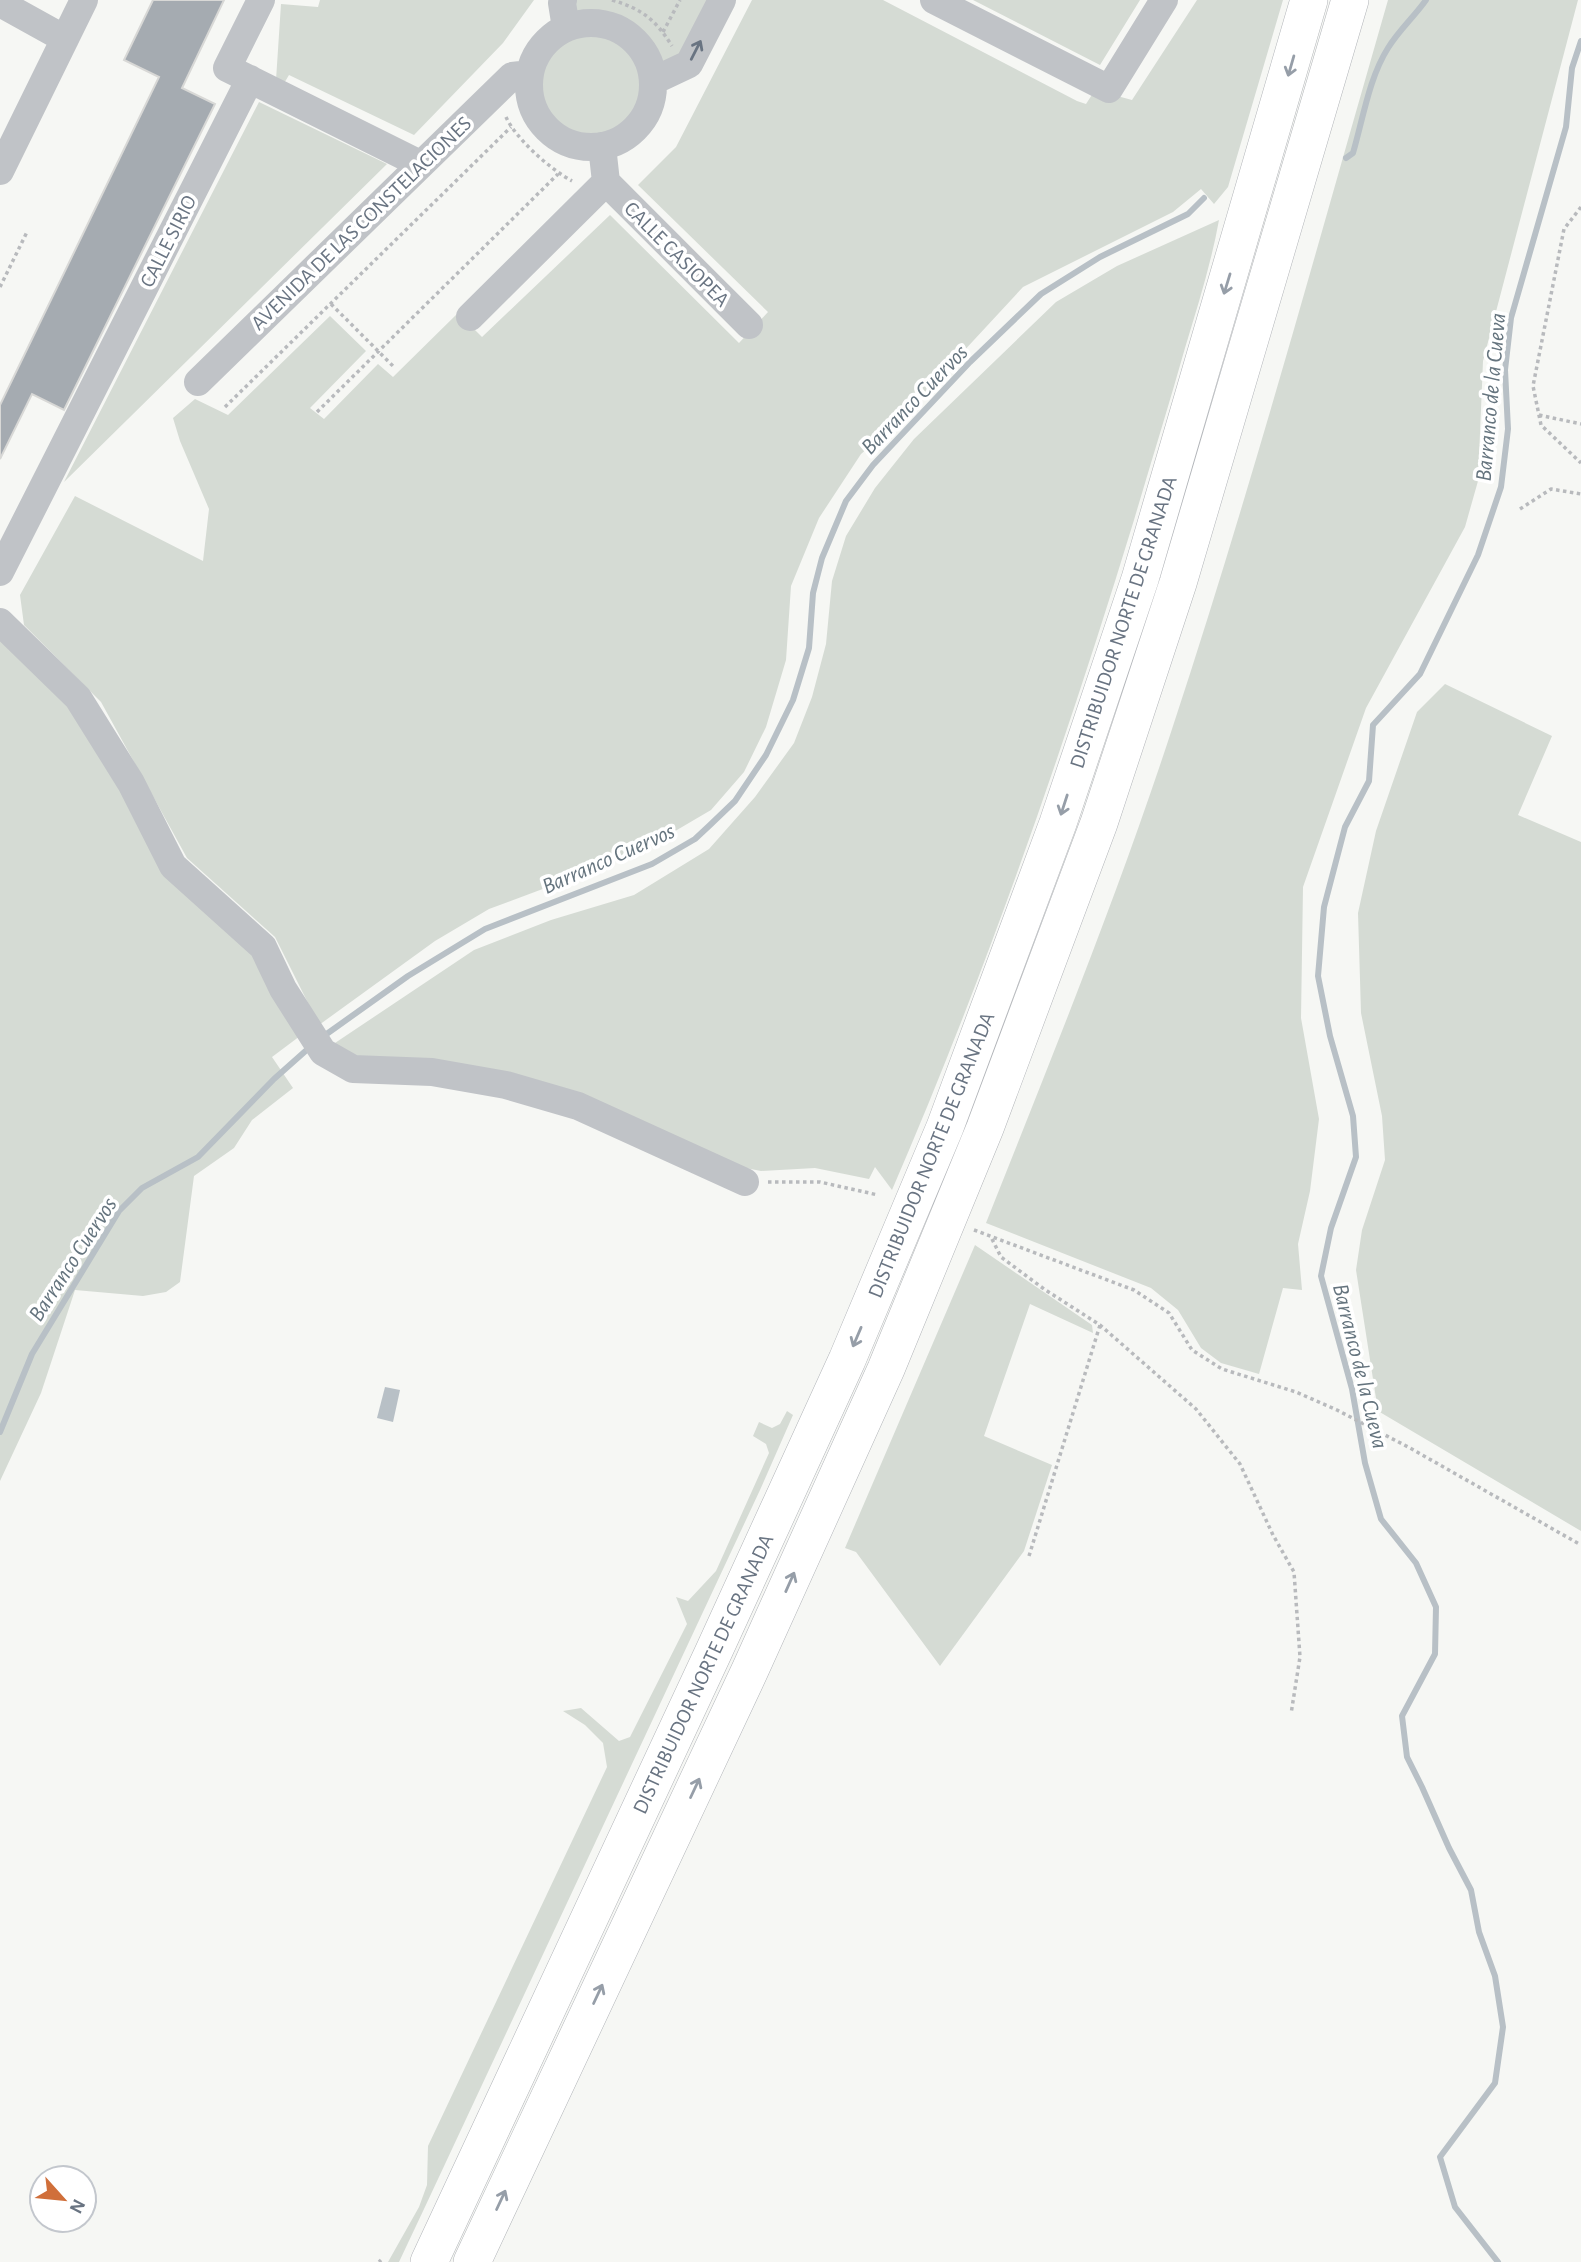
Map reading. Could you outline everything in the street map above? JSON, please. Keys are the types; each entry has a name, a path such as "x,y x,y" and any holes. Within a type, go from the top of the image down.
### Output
{"main road":[{"name":"DISTRIBUIDOR NORTE DE GRANADA","path":"429,2262 847,1360 945,1127 1058,823 1140,579 1309,0"},
{"name":"DISTRIBUIDOR NORTE DE GRANADA","path":"472,2262 744,1682 881,1382 985,1128 1100,823 1178,583 1350,0"}],"street":[{"path":"0,171 84,0"},
{"path":"261,0 228,68 420,164"},
{"path":"564,0 562,4 566,28"},
{"path":"653,81 689,64 722,0"},
{"path":"934,0 1109,89 1164,0"},
{"path":"7,3 30,21 65,39"},
{"path":"585,23 605,24 623,31 638,44 649,62 653,81 645,116 626,135 602,146 582,146 564,140 547,129 536,113 530,93 530,74 537,55 549,39 566,28 585,23"},
{"name":"AVENIDA DE LAS CONSTELACIONES","path":"198,382 512,76 530,74"},
{"name":"CALLE SIRIO","path":"0,572 250,79"},
{"path":"470,317 592,183 602,146"},
{"name":"CALLE CASIOPEA","path":"592,183 749,326"},
{"path":"0,622 78,698 131,783 173,866 264,947 283,989 317,1042 353,1069 432,1072 506,1085 578,1106 745,1182"}],"path":[{"path":"612,0 637,8 663,32 675,50"},
{"path":"663,32 680,0"},
{"path":"505,116 511,127 558,174 592,183"},
{"path":"225,407 511,127"},
{"path":"317,412 558,174"},
{"path":"1581,207 1564,229 1534,386 1541,425 1581,463"},
{"path":"0,287 27,232"},
{"path":"331,304 395,368"},
{"path":"1539,415 1581,424"},
{"path":"1520,509 1551,489 1581,494"},
{"path":"745,1182 820,1182 878,1195"},
{"path":"972,1230 1134,1290 1169,1313 1192,1350 1222,1369 1296,1392 1337,1410 1581,1545"},
{"path":"991,1237 1001,1257 1100,1325 1196,1409 1240,1464 1272,1535 1294,1572 1300,1657 1291,1714"},
{"path":"1029,1556 1100,1325"}],"shaded area":[{"path":"320,0 534,0 503,43 414,135 289,75 283,85 276,80 281,4 318,7"},
{"path":"571,0 715,0 686,59 666,67 648,41 634,27 616,17 601,13 571,14"},
{"path":"752,0 883,0 1086,104 1095,90 1132,100 1197,0 1283,0 1228,187 1214,204 1201,189 1173,212 1023,287 897,423 861,454 819,518 791,586 786,660 766,727 744,772 711,810 636,854 489,909 435,941 319,1025 275,937 187,858 101,702 24,625 20,595 75,496 203,561 209,509 173,418 195,399 228,415 330,316 366,351 310,408 324,419 378,364 393,377 458,313 482,337 610,215 739,343 768,312 638,185 676,147"},
{"path":"973,0 1140,0 1100,65"},
{"path":"1388,0 1578,0 1483,361 1478,481 1465,527 1366,708 1303,887 1301,1018 1319,1119 1310,1191 1298,1244 1302,1290 1283,1288 1259,1374 1221,1363 1201,1348 1178,1310 1151,1288 986,1223 1107,914 1173,726 1257,455"},
{"path":"591,32 611,36 628,47 639,64 643,84 639,104 628,121 611,132 591,136 571,132 554,121 543,104 539,84 543,64 554,47 571,36"},
{"path":"259,102 387,164 64,482"},
{"path":"1219,220 1204,284 1134,520 1052,774 992,942 892,1190 875,1167 869,1179 815,1168 761,1171 720,1163 574,1097 372,1064 329,1047 474,950 551,920 634,895 709,849 755,797 794,743 812,697 826,644 832,581 846,536 875,488 914,439 1056,302 1117,266"},
{"path":"0,633 83,716 184,882 262,965 300,1036 272,1057 293,1088 252,1120 234,1148 194,1176 180,1282 166,1292 143,1296 75,1290 41,1393 0,1481"},
{"path":"1445,684 1552,736 1518,815 1581,842 1581,1531 1378,1411 1356,1270 1362,1230 1385,1160 1382,1116 1361,1013 1358,913 1376,831 1417,712"},
{"path":"975,1245 1092,1325 1093,1333 1030,1304 984,1436 1052,1465 1024,1551 940,1666 856,1552 845,1548"},
{"path":"385,1387 400,1390 393,1422 377,1418"},
{"path":"787,1411 793,1415 760,1490 424,2209 399,2262 388,2262 419,2207 427,2185 428,2146 607,1767 603,1743 585,1725 563,1711 581,1708 619,1741 630,1737 687,1624 676,1597 688,1601 716,1571 769,1453 766,1444 753,1436 759,1422 772,1428 780,1424"}],"building":[{"path":"153,0 224,0 182,88 215,104 64,410 32,394 0,459 0,405 159,77 124,60"}],"waterway":[{"name":"Barranco Cuervos","path":"1346,158 1353,153 1371,85 1381,60 1397,35 1426,0"},
{"name":"Barranco de la Cueva","path":"1498,2262 1455,2207 1440,2157 1495,2083 1503,2027 1495,1976 1479,1932 1471,1890 1407,1757 1402,1716 1435,1654 1436,1607 1416,1563 1381,1519 1365,1463 1352,1389 1321,1276 1331,1228 1356,1157 1353,1116 1330,1036 1318,976 1324,907 1345,827 1369,781 1373,725 1420,674 1478,555 1501,487 1508,429 1505,370 1511,318 1566,127 1572,68 1581,41"},
{"name":"Barranco Cuervos","path":"321,1038 408,976 485,929 652,864 695,839 710,825 735,801 766,755 793,700 809,648 813,593 822,558 846,501 873,465 970,362 1041,294 1100,257 1188,214 1204,198"},
{"name":"Barranco Cuervos","path":"0,1432 32,1354 119,1211 142,1188 198,1157 274,1079 310,1047"}]}
